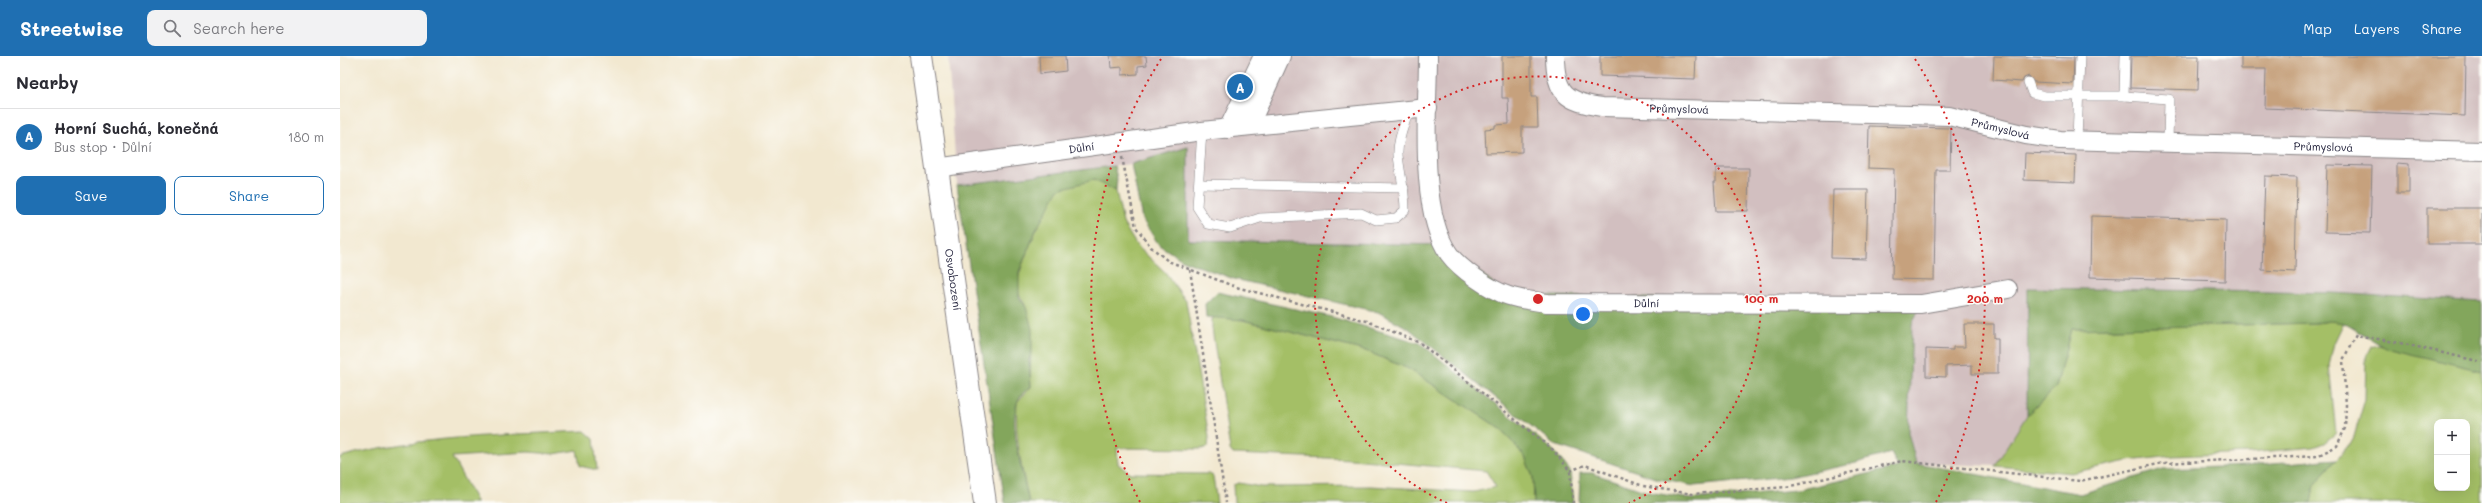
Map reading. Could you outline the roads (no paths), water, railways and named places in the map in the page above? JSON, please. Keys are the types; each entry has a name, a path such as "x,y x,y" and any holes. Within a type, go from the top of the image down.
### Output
{"main road":[{"name":"Osvobození","path":"921,56 984,503"}],"street":[{"path":"1228,129 1263,56"},
{"path":"1228,129 1256,111 1281,56"},
{"name":"Důlní","path":"1428,56 1427,170 1433,216 1449,254 1477,279 1508,296 1547,303 1921,304 2008,289"},
{"name":"Průmyslová","path":"1555,56 1556,81 1565,96 1579,104 1602,107 1949,116 2026,135 2077,141 2482,151"},
{"name":"Důlní","path":"936,168 1119,144 1202,131 1428,108"}],"lane":[{"path":"2077,141 2080,56"},
{"path":"2124,96 2125,56"},
{"path":"2028,82 2032,93 2045,96 2124,96 2168,99 2168,143"},
{"path":"1202,131 1197,207 1208,224 1230,228 1260,218 1361,212 1376,220 1396,218 1405,210 1404,188 1398,154 1400,139 1409,110"},
{"path":"1199,184 1404,188"}],"place":[{"name":"Horní Suchá, konečná","path":"1240,87"}]}
